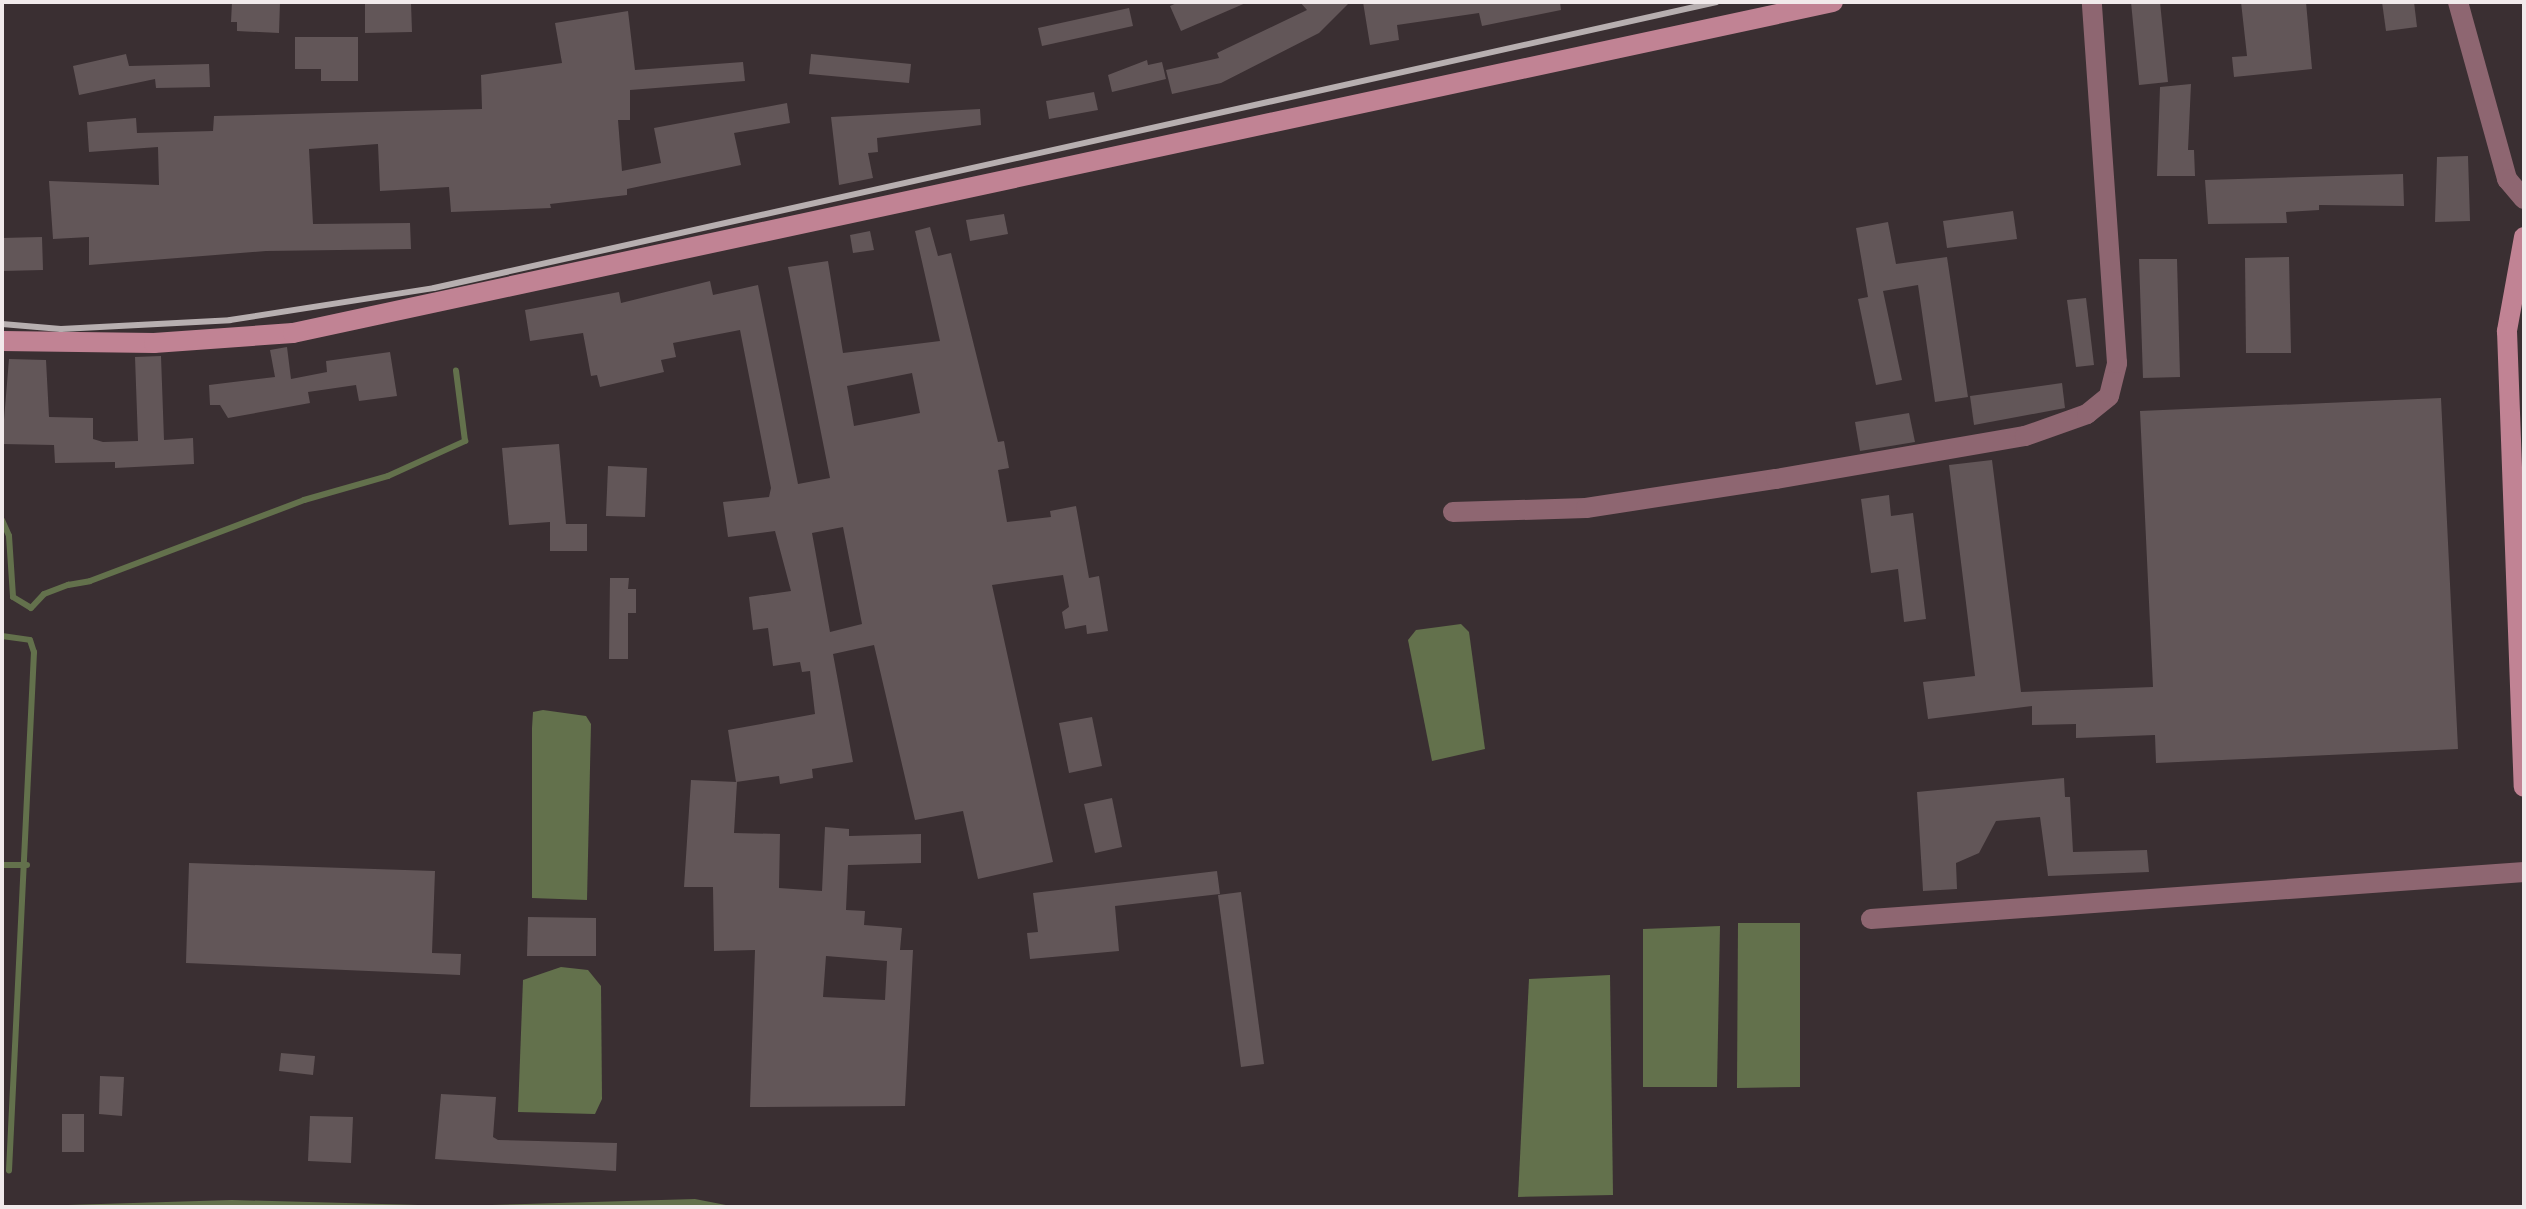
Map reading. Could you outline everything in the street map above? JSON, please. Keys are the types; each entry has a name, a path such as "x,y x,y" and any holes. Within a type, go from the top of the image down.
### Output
{"main road":[{"path":"2,341 154,343 293,333 1833,2"},
{"path":"2524,237 2507,331 2524,787"}],"street":[{"path":"1453,512 1586,508 1807,474 2025,436 2061,428 2087,414 2109,396 2117,363 2092,2"},
{"path":"2458,2 2507,179 2524,199"},
{"path":"1871,919 2524,872"}],"shaded area":[{"path":"1461,624 1469,632 1485,749 1432,761 1408,640 1416,630"},
{"path":"543,710 586,716 591,724 587,900 532,898 532,728 533,712"},
{"path":"1738,923 1800,923 1800,1087 1737,1088"},
{"path":"1720,926 1717,1087 1643,1087 1643,929"},
{"path":"561,967 588,970 601,986 602,1099 595,1114 518,1112 523,980"},
{"path":"1610,975 1613,1195 1518,1197 1529,979"},
{"path":"695,1199 736,1207 2,1207 232,1200 455,1206"}],"building":[{"path":"232,2 280,2 279,33 237,31 237,22 231,22"},
{"path":"1179,2 1248,2 1181,31 1170,6"},
{"path":"1300,2 1350,2 1319,33 1221,83 1172,94 1166,70 1219,58 1217,53 1307,10"},
{"path":"1363,2 1560,2 1561,10 1482,26 1479,13 1397,25 1399,40 1370,45"},
{"path":"2131,2 2160,2 2168,82 2139,85"},
{"path":"2241,2 2306,2 2312,69 2234,77 2232,57 2247,56"},
{"path":"2382,2 2414,2 2417,27 2386,31"},
{"path":"411,3 412,32 365,33 365,4"},
{"path":"1129,8 1133,26 1042,46 1038,28"},
{"path":"628,11 635,70 743,62 745,81 630,90 630,120 618,120 622,171 661,163 654,128 787,103 790,123 734,133 741,165 627,189 627,195 550,204 551,208 451,212 449,187 380,191 378,144 309,149 313,224 410,223 411,249 266,251 89,265 89,237 53,239 49,181 159,185 158,147 89,152 87,122 136,118 137,133 213,131 214,116 482,109 481,75 562,63 555,23"},
{"path":"295,37 358,37 358,81 321,81 321,69 295,69"},
{"path":"126,54 129,66 209,64 210,87 156,88 155,79 79,95 73,66"},
{"path":"811,54 911,64 909,83 809,74"},
{"path":"1147,60 1148,65 1162,62 1166,79 1112,92 1108,75"},
{"path":"2191,84 2188,150 2194,150 2195,176 2157,176 2160,87"},
{"path":"1094,92 1098,110 1049,119 1046,101"},
{"path":"980,109 981,125 877,138 878,152 868,153 873,178 839,185 831,117"},
{"path":"2468,156 2470,221 2435,222 2437,157"},
{"path":"2403,174 2404,206 2319,205 2319,210 2286,212 2287,223 2208,224 2205,180"},
{"path":"2013,211 2017,239 1947,248 1943,221"},
{"path":"1004,214 1008,234 970,241 966,220"},
{"path":"1888,222 1896,264 1947,257 1968,397 1935,402 1918,285 1883,291 1902,380 1876,385 1858,299 1868,297 1856,228"},
{"path":"930,227 938,256 951,253 998,442 1004,441 1009,468 998,470 1007,522 1051,517 1050,511 1076,506 1089,578 1099,576 1108,631 1087,634 1086,625 1065,629 1062,612 1069,607 1063,575 992,585 1053,862 978,879 963,811 915,820 874,645 833,654 853,762 812,769 813,778 780,784 779,776 736,782 728,730 815,714 810,671 802,672 800,662 773,666 768,628 753,630 749,597 791,591 775,531 728,537 723,502 769,497 771,488 740,330 673,343 676,357 661,360 664,372 600,387 597,375 591,376 583,333 530,341 525,310 619,292 621,303 710,281 713,295 758,285 798,484 830,478 788,267 828,261 843,353 940,341 915,231","holes":["912,373 920,413 854,426 847,386","843,527 862,624 830,632 812,533"]},
{"path":"870,231 874,250 853,253 850,235"},
{"path":"42,237 43,270 2,271 2,238"},
{"path":"2289,257 2291,353 2246,353 2245,258"},
{"path":"2139,259 2177,259 2180,377 2143,378"},
{"path":"2086,298 2094,365 2076,367 2067,300"},
{"path":"287,347 291,379 327,372 326,361 390,352 397,396 359,401 356,385 308,392 310,403 228,418 220,405 210,405 209,385 275,377 270,350"},
{"path":"161,356 164,440 193,438 194,464 115,468 115,462 55,463 54,445 2,444 9,359 46,360 49,417 93,418 93,439 103,442 138,441 135,357"},
{"path":"2062,383 2065,408 1974,425 1970,396"},
{"path":"2441,398 2458,749 2156,763 2155,735 2076,738 2076,724 2032,725 2032,706 1928,719 1923,682 1975,676 1949,465 1992,460 2021,692 2153,687 2140,411"},
{"path":"1909,413 1915,442 1860,451 1855,422"},
{"path":"559,444 566,524 587,524 587,551 550,551 550,522 509,525 502,448"},
{"path":"608,466 647,468 645,517 606,516"},
{"path":"1889,495 1891,516 1913,513 1926,619 1904,622 1898,569 1871,573 1861,499"},
{"path":"610,578 629,578 628,589 636,589 636,613 628,613 628,659 609,659"},
{"path":"1092,717 1102,766 1069,773 1059,723"},
{"path":"2064,778 2065,797 2070,797 2073,852 2147,850 2149,872 2048,876 2040,817 1996,821 1979,853 1956,863 1957,889 1923,891 1917,792"},
{"path":"691,780 737,782 734,833 780,834 779,888 822,891 825,827 849,829 849,836 921,834 921,863 848,865 846,910 865,911 864,925 902,928 900,950 913,950 905,1106 750,1107 755,950 714,951 713,887 684,887","holes":["826,956 887,961 885,1000 823,997"]},
{"path":"1112,798 1122,847 1095,853 1084,804"},
{"path":"189,863 435,871 432,953 461,954 460,975 186,963"},
{"path":"1217,871 1220,894 1115,906 1119,951 1030,959 1027,933 1038,932 1033,893"},
{"path":"1241,892 1264,1064 1241,1067 1218,895"},
{"path":"528,917 596,918 596,956 527,956"},
{"path":"281,1053 315,1056 313,1075 279,1071"},
{"path":"100,1076 124,1077 122,1116 99,1114"},
{"path":"441,1094 496,1097 493,1137 498,1140 617,1143 616,1171 435,1159"},
{"path":"62,1114 84,1114 84,1152 62,1152"},
{"path":"310,1116 353,1117 351,1163 308,1161"}],"waterway":[{"path":"2,520 9,536 13,597 31,608 44,594 90,581 304,500 388,476 465,441 456,371"},
{"path":"2,636 30,640 34,652 9,1170"},
{"path":"2,865 27,865"}],"railway":[{"path":"2,324 61,329 230,320 434,288 1717,2"}]}
